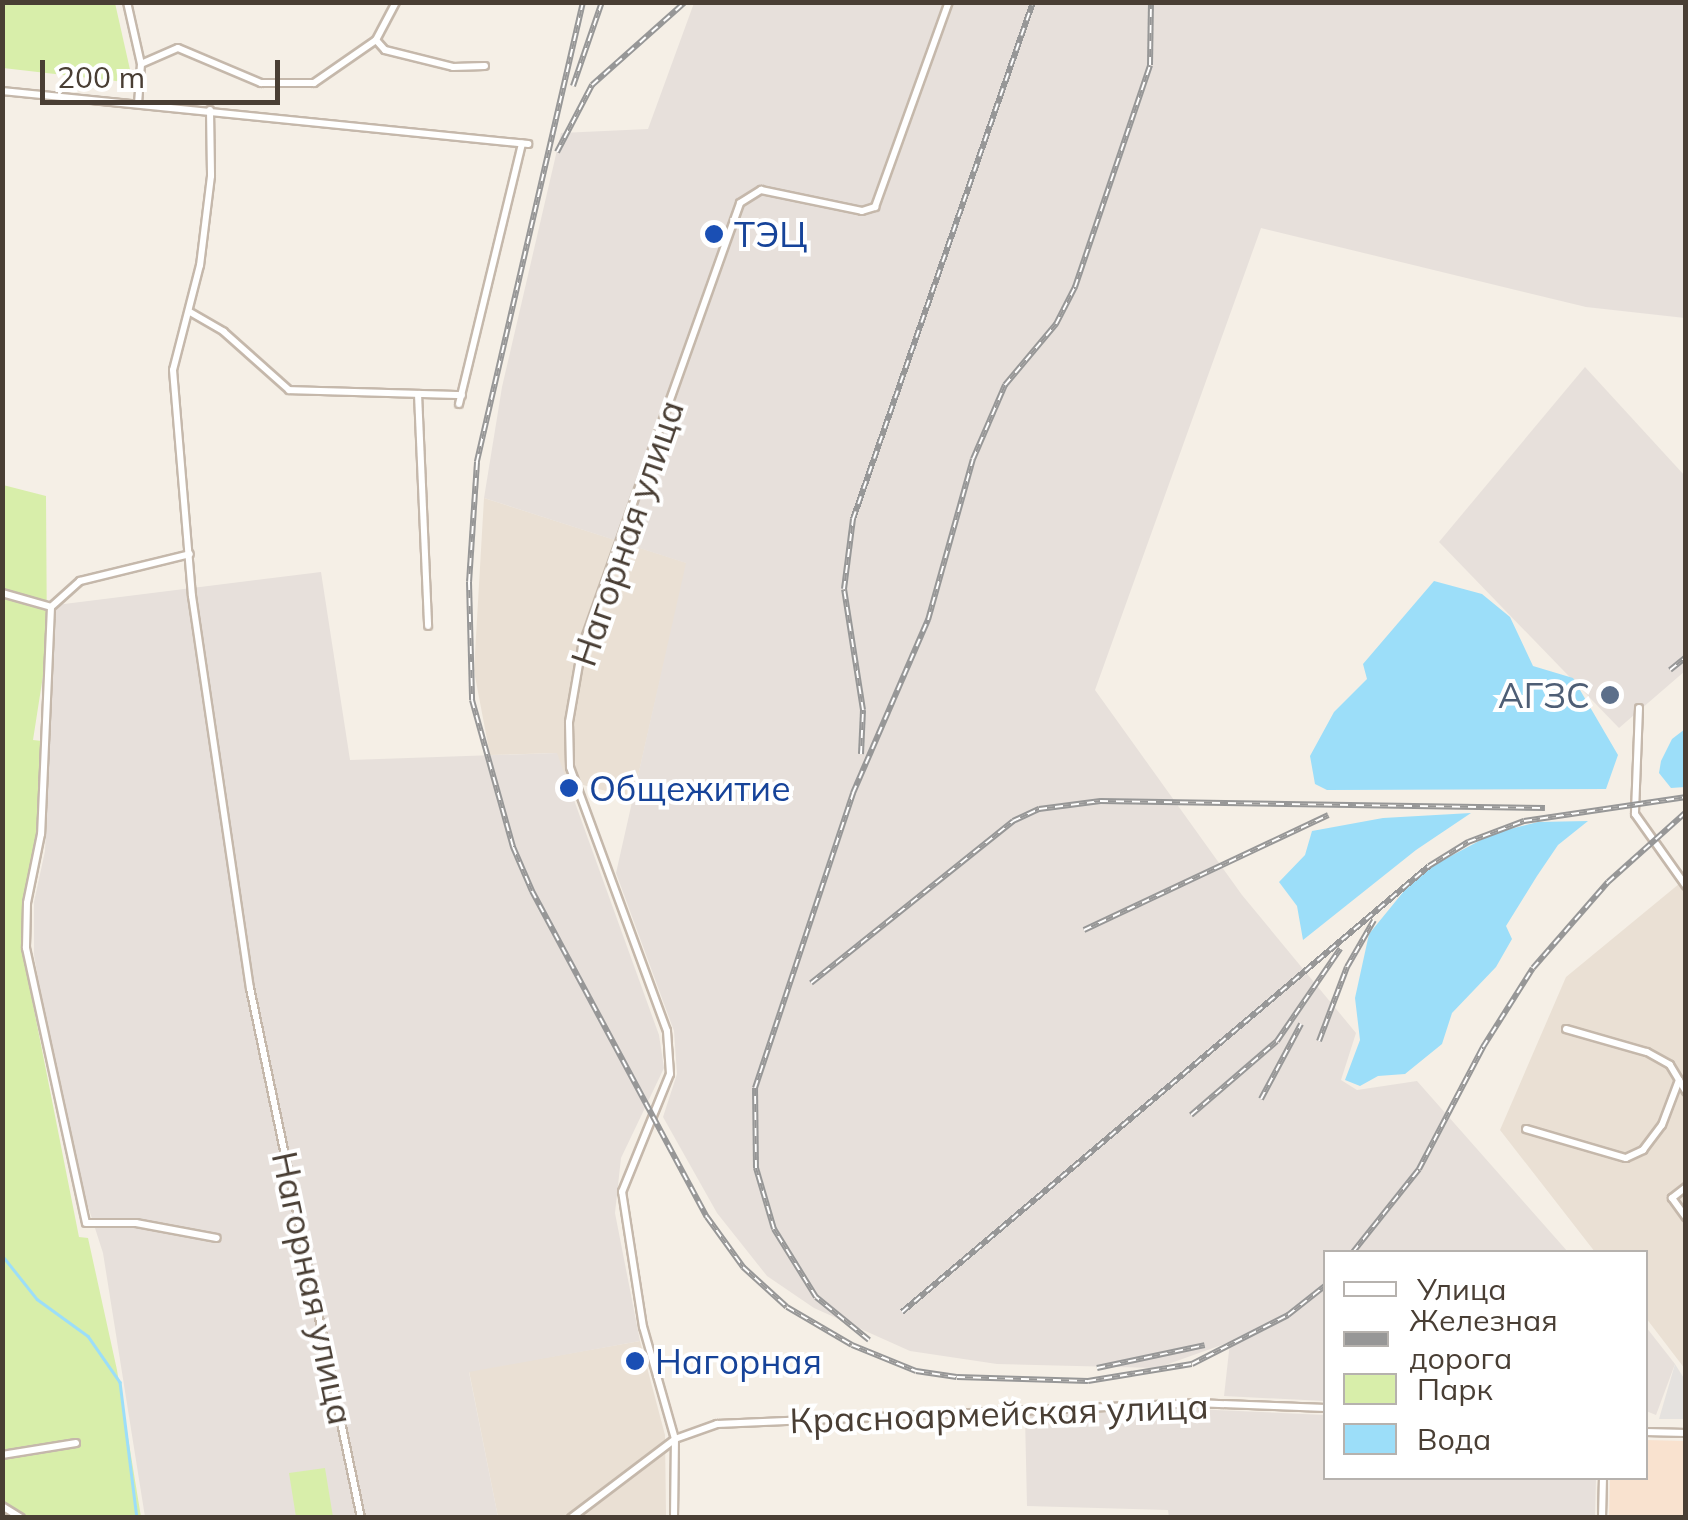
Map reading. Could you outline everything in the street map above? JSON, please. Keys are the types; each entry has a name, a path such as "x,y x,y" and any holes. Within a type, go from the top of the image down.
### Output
{"street":[{"path":"128,2 141,64 138,104"},
{"path":"141,64 178,48 201,53 261,82 296,86 334,72 376,40 396,2"},
{"name":"Нагорная улица","path":"674,1518 675,1439 643,1327 622,1204 627,1170 670,1074 667,1031 570,767 582,647 740,203 760,190 862,211 875,207 950,2"},
{"path":"376,40 386,50 453,68 485,66"},
{"path":"2,91 525,144 459,404"},
{"name":"Нагорная улица","path":"210,110 211,176 190,312 173,370 190,554 250,988 361,1518"},
{"path":"190,312 224,332 289,390 380,388 462,395"},
{"path":"418,394 428,626"},
{"path":"190,554 80,581 52,607 41,834 27,903 26,948 86,1223 136,1223 218,1238"},
{"path":"2,593 52,607"},
{"path":"1639,708 1634,814 1685,885"},
{"path":"1566,1029 1646,1052 1670,1065 1686,1092"},
{"path":"1526,1129 1626,1158 1644,1150 1662,1125 1679,1080"},
{"path":"1686,1187 1672,1198 1686,1217"},
{"name":"Красноармейская улица","path":"675,1439 737,1423 1195,1403 1323,1408"},
{"path":"1648,1432 1686,1434"},
{"path":"571,1518 675,1439"},
{"path":"2,1455 76,1443"},
{"path":"1602,1518 1603,1480"},
{"path":"2,1506 21,1518"}],"shaded area":[{"path":"694,3 1685,3 1685,318 1586,307 1261,228 1095,690 1242,895 1356,1033 1341,1080 1357,1090 1417,1081 1566,1250 1323,1250 1323,1401 1224,1396 1230,1342 1157,1368 997,1364 910,1351 814,1308 767,1276 717,1213 663,1117 677,1074 674,1031 616,873 686,563 484,498 502,387 561,133 648,129"},
{"path":"1585,367 1685,476 1685,671 1619,728 1439,542"},
{"path":"484,498 687,563 633,798 564,780 556,753 490,755 474,671"},
{"path":"321,572 350,760 557,753 659,1035 664,1068 621,1158 615,1213 640,1341 469,1372 498,1517 145,1517 103,1253 66,1138 34,955 34,902 45,851 56,605"},
{"path":"1685,879 1685,1369 1648,1321 1648,1250 1593,1250 1500,1130 1566,977"},
{"path":"1648,1330 1675,1364 1656,1415 1648,1412"},
{"path":"640,1341 665,1435 666,1517 498,1517 469,1371"},
{"path":"1675,1364 1685,1380 1685,1419 1659,1419"},
{"path":"1193,1409 1323,1415 1323,1480 1596,1480 1595,1517 1169,1518 1168,1510 1027,1506 1025,1416"},
{"path":"1648,1440 1685,1441 1685,1517 1609,1517 1610,1480 1648,1480"}],"green space":[{"path":"3,2 115,3 133,83 3,68"},
{"path":"3,485 46,496 47,650 33,740 42,741 39,827 25,964 79,1237 88,1238 117,1370 141,1517 3,1517"},
{"path":"325,1468 333,1517 296,1517 289,1473"}],"water":[{"path":"1434,581 1482,594 1510,617 1533,666 1573,678 1618,755 1606,789 1327,790 1315,784 1310,756 1334,712 1367,679 1363,664"},
{"path":"1685,729 1685,787 1671,788 1659,773 1661,761 1672,739"},
{"path":"1471,813 1416,850 1303,940 1297,906 1279,882 1305,855 1312,831 1383,818"},
{"path":"1588,821 1558,845 1537,876 1506,926 1512,939 1496,967 1452,1013 1442,1044 1405,1074 1378,1076 1360,1086 1345,1080 1360,1040 1355,998 1369,934 1404,891 1434,865 1494,833 1538,822"}],"waterway":[{"path":"2,1255 37,1299 88,1336 120,1382 137,1518"}],"railway":[{"path":"583,2 477,462 469,582 472,700 513,847 532,891 707,1217 743,1267 787,1307 852,1345 916,1371 957,1377 1088,1381 1192,1364 1288,1315 1323,1287"},
{"path":"573,86 602,2"},
{"path":"557,152 592,85 685,2"},
{"path":"861,754 863,710 844,589 853,519 1033,2"},
{"path":"869,1340 816,1297 774,1229 756,1168 755,1088 853,793 928,620 973,459 1005,385 1056,324 1075,287 1150,65 1151,2"},
{"path":"1670,670 1686,657"},
{"path":"902,1312 1429,866 1468,842 1524,821 1686,797"},
{"path":"811,983 1013,821 1039,809 1100,801 1545,808"},
{"path":"1355,1250 1419,1169 1483,1047 1533,968 1608,882 1686,812"},
{"path":"1084,930 1328,815"},
{"path":"1319,1041 1347,967 1374,920"},
{"path":"1191,1115 1277,1041 1340,949"},
{"path":"1261,1099 1301,1024"},
{"path":"1097,1368 1205,1345"}],"place":[{"name":"ТЭЦ","path":"714,234"},
{"name":"АГЗС","path":"1610,695"},
{"name":"Общежитие","path":"569,788"},
{"name":"Нагорная","path":"635,1361"}]}
